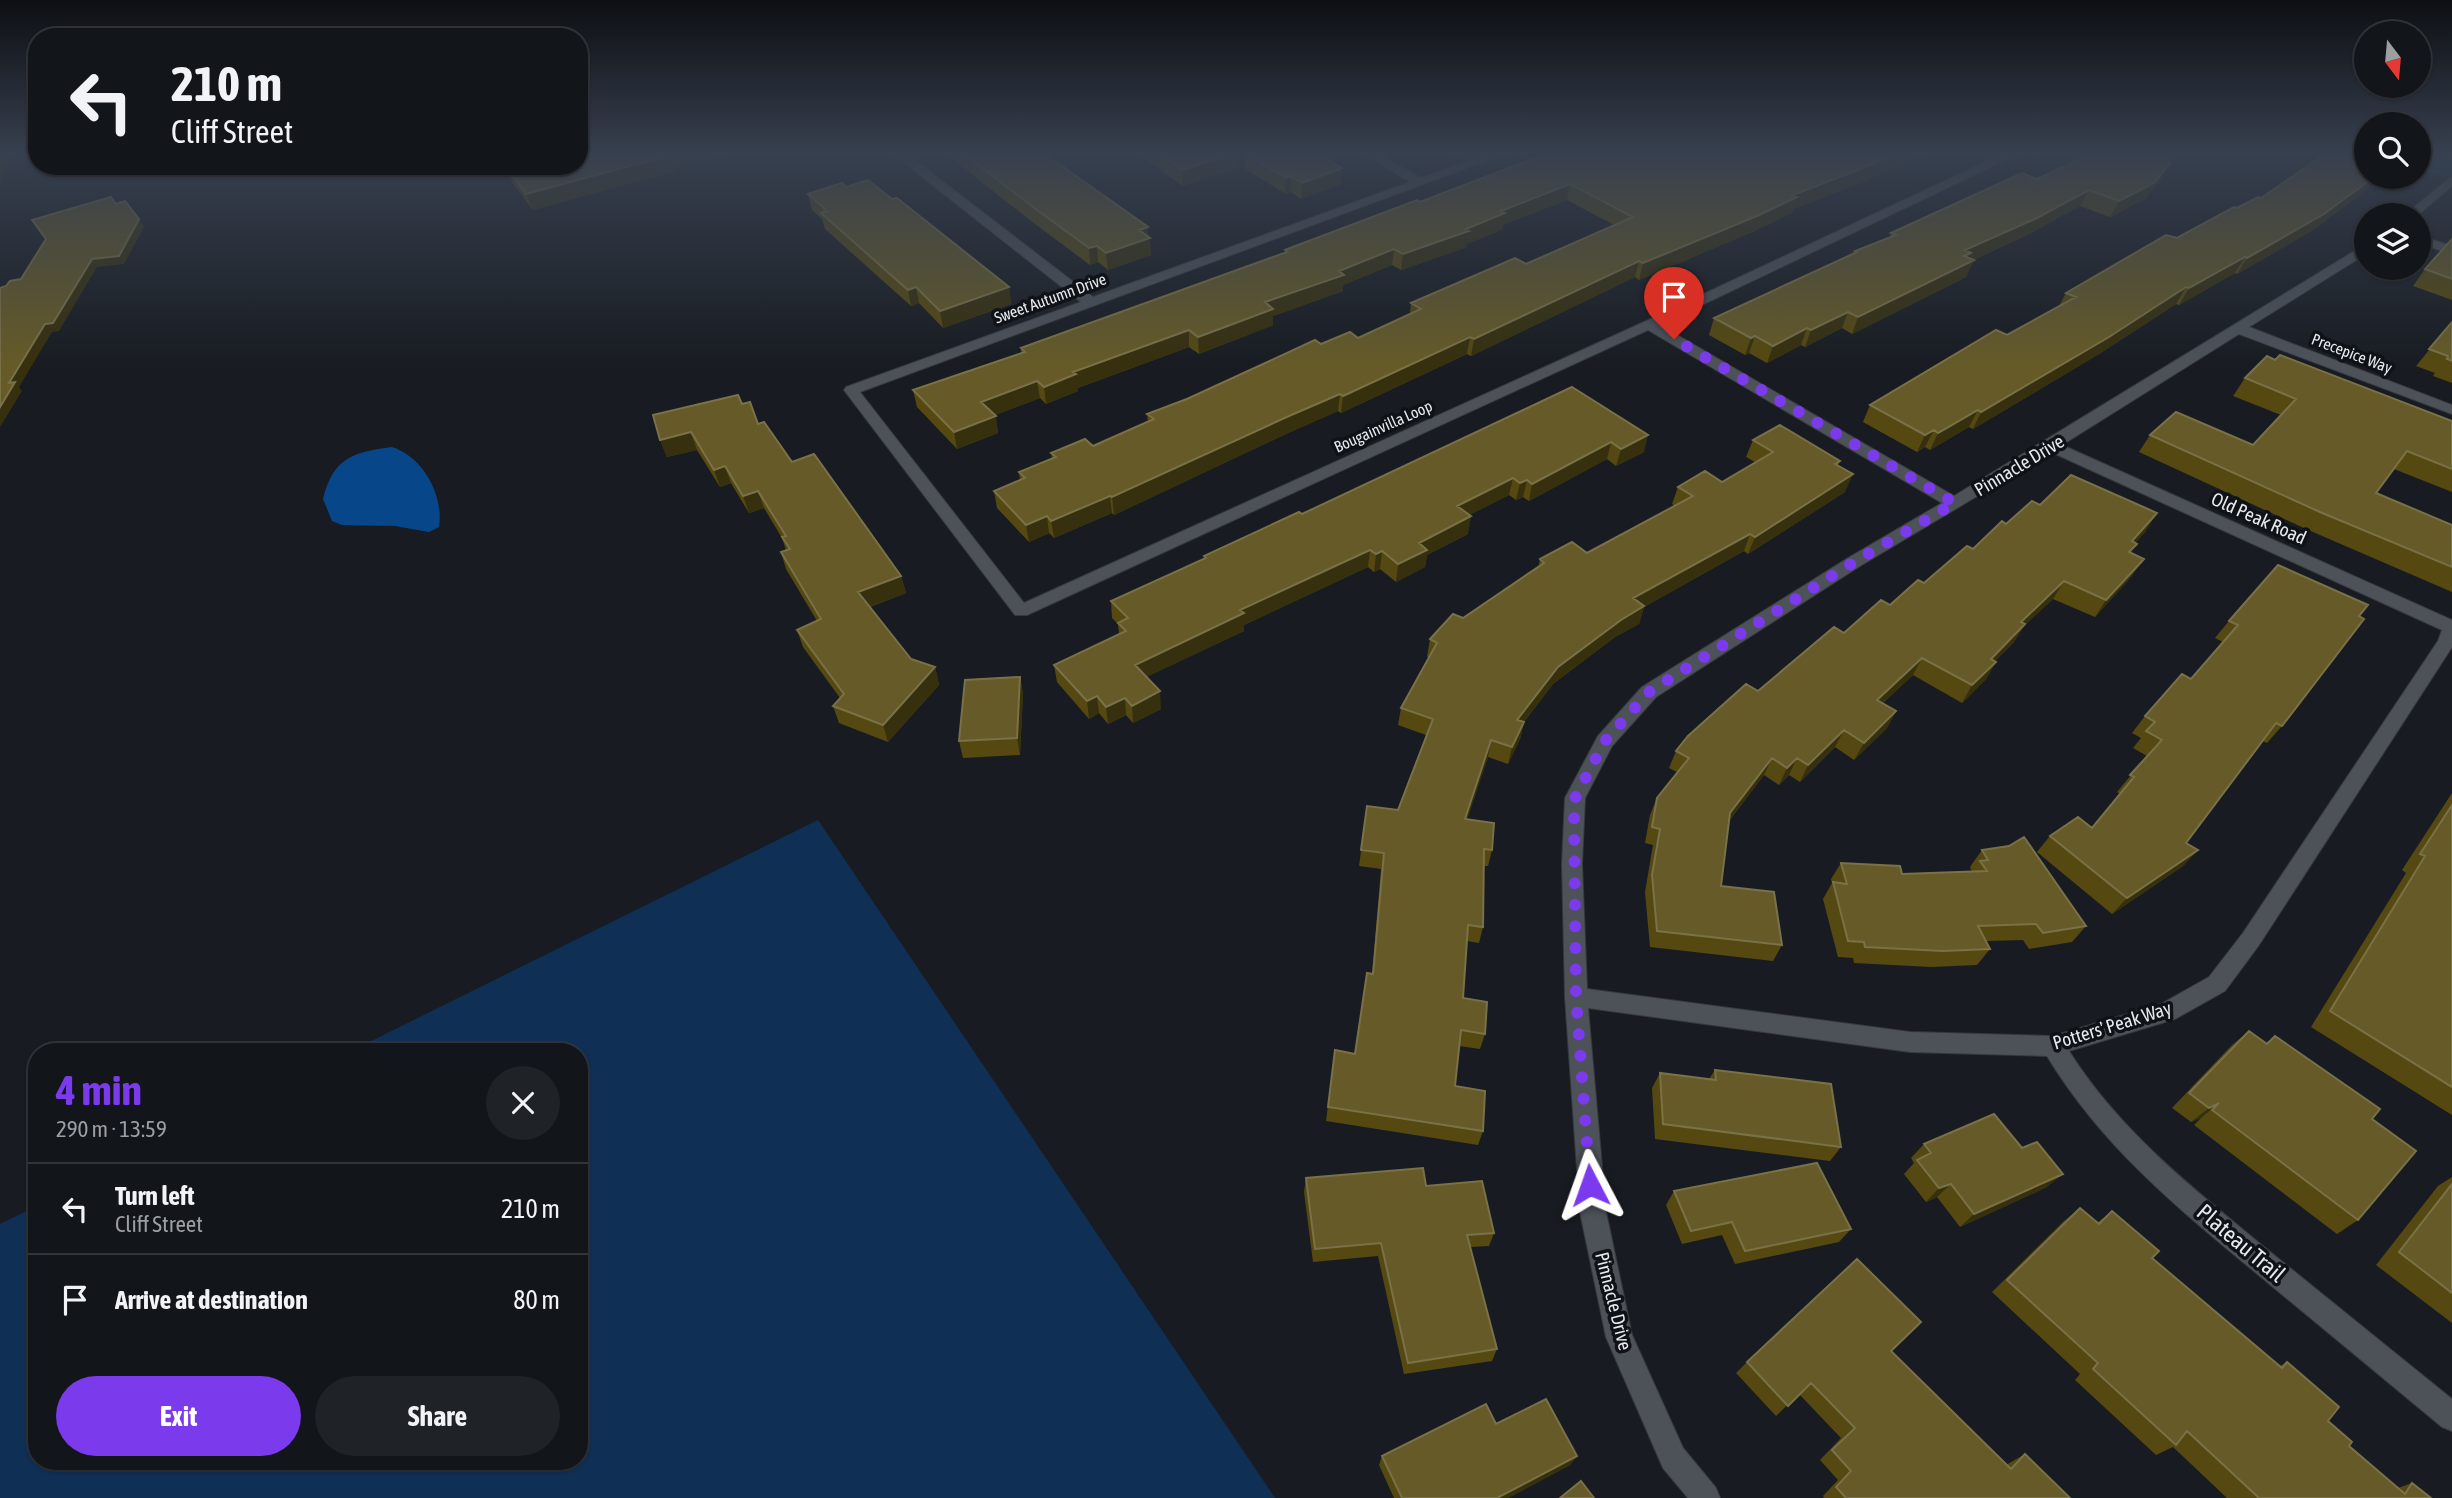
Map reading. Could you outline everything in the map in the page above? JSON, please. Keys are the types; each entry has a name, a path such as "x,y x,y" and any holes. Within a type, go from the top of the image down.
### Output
{"street":[{"path":"989,224 1090,302"},
{"name":"Sweet Autumn Drive","path":"851,390 1306,224"},
{"name":"Bougainvilla Loop","path":"851,390 1021,611 1649,325 1864,224"},
{"path":"2431,243 2452,250"},
{"name":"Pinnacle Drive","path":"1706,1498 1673,1458 1619,1338 1592,1212 1576,997 1573,864 1575,798 1605,741 1649,692 1854,562 2050,446 2354,256"},
{"path":"1649,325 1955,503"},
{"name":"Precepice Way","path":"2240,329 2452,410"},
{"name":"Old Peak Road","path":"2050,446 2452,627"},
{"name":"Potters' Peak Way","path":"1576,997 1910,1042 2053,1046 2168,1012 2217,984 2290,880 2446,642 2452,627"},
{"name":"Plateau Trail","path":"2053,1046 2076,1083 2125,1142 2213,1221 2452,1417"}],"shaded area":[{"path":"392,447 413,459 429,479 438,502 439,527 429,532 395,526 342,525 332,521 323,499 327,485 339,466 366,451"},
{"path":"818,820 1275,1498 0,1498 0,1224 28,1210 28,1470 588,1470 588,1043 367,1043"}],"building":[{"path":"35,224 136,224 119,256 92,259 53,323 45,324 9,383 15,382 0,407 0,288 10,281 21,279 46,239"},
{"path":"833,224 930,224 1009,287 940,311 916,287 908,290"},
{"path":"1056,224 1144,224 1148,227 1139,230 1150,238 1106,253 1097,246 1089,248"},
{"path":"1354,224 1478,224 1466,229 1469,231 1403,254 1394,249 1339,271 1344,275 1265,302 1273,309 1198,337 1189,330 1073,372 1076,374 1044,387 1037,381 981,402 996,416 954,432 913,390 1025,352 1021,348 1287,252 1285,250"},
{"path":"1617,224 1738,224 1643,263 1639,261 1474,339 1470,337 1343,396 1340,394 1112,497 1051,521 1047,516 1026,525 994,491 1025,478 1019,472 1056,457 1051,453 1085,439 1093,446 1154,419 1147,414 1187,399 1315,340 1321,344 1350,332 1358,338 1421,309 1411,303 1515,258 1526,264"},
{"path":"1911,224 2024,224 1965,250 1971,253 1964,256 1974,260 1858,317 1848,312 1811,330 1807,328 1773,346 1755,336 1751,338 1714,318 1857,252 1855,251 1896,235 1891,233"},
{"path":"2203,224 2307,224 2247,258 2189,288 2186,287 2109,337 1981,412 1978,410 1938,433 1934,430 1925,435 1870,405 1996,330 2007,335 2076,297 2066,293 2166,235 2177,238"},
{"path":"2452,239 2452,279 2431,271 2431,262"},
{"path":"2452,322 2452,361 2447,359 2448,356 2429,349"},
{"path":"2280,355 2452,421 2452,469 2407,451 2376,493 2452,525 2452,567 2320,512 2150,435 2176,412 2253,445 2296,399 2245,378 2267,356 2275,360"},
{"path":"1572,387 1648,435 1621,449 1611,442 1532,484 1527,480 1520,483 1513,478 1457,506 1471,516 1419,543 1427,550 1398,564 1382,551 1376,554 1370,550 1240,610 1244,613 1135,665 1160,691 1132,706 1125,698 1106,707 1097,696 1087,701 1054,665 1126,631 1118,623 1128,618 1111,601"},
{"path":"738,395 742,404 750,402 758,424 764,422 792,462 814,454 901,576 858,592 911,659 935,667 883,725 833,706 844,694 797,630 821,619 781,552 790,549 782,537 786,536 758,491 743,496 725,466 714,470 691,432 660,440 653,415"},
{"path":"1780,425 1840,461 1835,464 1853,474 1755,537 1750,534 1633,598 1644,606 1558,667 1517,720 1524,722 1512,747 1491,740 1465,819 1494,823 1492,850 1484,849 1483,927 1468,925 1463,998 1487,1002 1485,1034 1461,1030 1455,1086 1485,1091 1483,1131 1328,1107 1335,1050 1355,1054 1367,973 1373,974 1384,853 1361,850 1367,806 1398,810 1433,719 1401,708 1437,643 1430,639 1453,614 1463,618 1544,563 1540,559 1572,542 1587,553 1693,496 1678,487 1705,471 1722,482 1773,452 1753,440"},
{"path":"2071,475 2157,513 2132,541 2137,544 2129,552 2144,559 2106,600 2064,581 2021,622 2025,624 1991,659 1996,662 1972,685 1922,658 1877,700 1896,711 1864,743 1844,730 1808,765 1797,758 1787,768 1772,758 1730,813 1721,886 1774,892 1782,945 1657,931 1652,875 1660,829 1652,827 1657,798 1689,758 1676,751 1688,736 1746,684 1758,691 1834,627 1844,633 1881,600 1890,605 1918,580 1924,583 1967,546 1973,549 2002,521 2006,524 2032,501 2040,505"},
{"path":"2278,565 2368,605 2359,616 2364,619 2282,726 2276,723 2186,843 2198,850 2127,898 2050,836 2078,817 2092,828 2134,777 2130,775 2162,740 2146,731 2155,722 2145,716 2182,674 2191,679 2238,625 2229,621"},
{"path":"1020,677 1017,738 959,741 965,680"},
{"path":"2452,805 2452,1087 2330,1011 2425,856 2420,854"},
{"path":"2024,837 2086,926 2043,933 2036,924 1978,926 1990,949 1943,951 1865,947 1864,942 1848,941 1833,882 1847,884 1841,863 1900,866 1902,874 1987,871 1980,861 1988,860 1982,850 2009,846"},
{"path":"2249,1031 2267,1044 2275,1036 2380,1109 2372,1119 2416,1151 2358,1220 2212,1110 2219,1103 2209,1108 2189,1093"},
{"path":"1715,1070 1831,1084 1841,1147 1663,1124 1660,1073 1716,1080"},
{"path":"1994,1114 2022,1148 2037,1142 2063,1174 1974,1214 1951,1184 1939,1188 1917,1160 1931,1153 1924,1144"},
{"path":"1817,1163 1851,1229 1745,1251 1732,1222 1691,1231 1674,1191"},
{"path":"1423,1168 1426,1186 1482,1181 1494,1233 1467,1235 1497,1349 1408,1363 1381,1243 1315,1249 1306,1178"},
{"path":"2452,1184 2452,1293 2399,1252"},
{"path":"2080,1208 2099,1224 2112,1211 2159,1251 2152,1258 2282,1368 2287,1362 2339,1407 2328,1421 2352,1442 2349,1446 2405,1494 2412,1483 2431,1498 2259,1498 2187,1431 2176,1445 2093,1369 2098,1363 2007,1280"},
{"path":"1857,1259 1921,1322 1891,1351 2011,1469 2025,1454 2070,1498 1846,1498 1836,1487 1851,1471 1832,1450 1855,1428 1811,1383 1788,1406 1747,1362"},
{"path":"1546,1399 1577,1456 1497,1498 1402,1498 1382,1456 1486,1404 1496,1424"},
{"path":"1581,1481 1594,1498 1560,1498"}],"route":[{"path":"1590,1185 1576,997 1574,820 1575,798 1605,741 1649,692 1854,562 1955,503 1674,339"}]}
